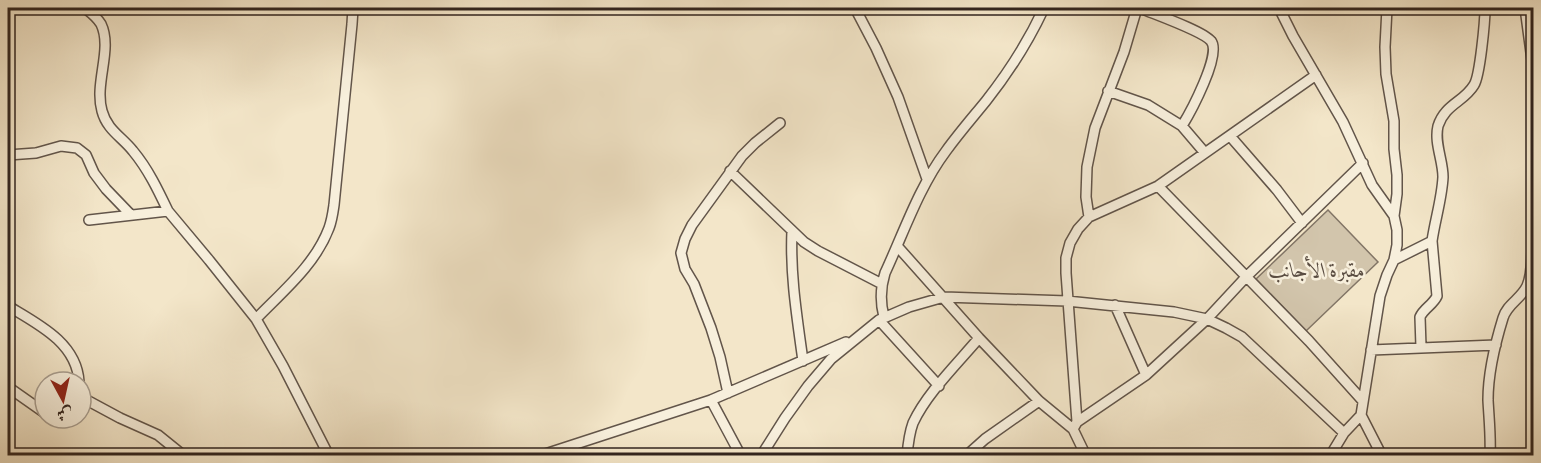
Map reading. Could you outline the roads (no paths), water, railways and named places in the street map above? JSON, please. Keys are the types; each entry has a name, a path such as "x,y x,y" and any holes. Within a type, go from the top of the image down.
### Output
{"street":[{"path":"84,8 101,24 105,41 99,96 108,126 132,149 158,188 168,212 256,319 329,456"},
{"path":"256,319 306,268 321,246 330,225 334,205 353,8"},
{"path":"855,8 898,97 927,179"},
{"path":"939,386 881,319 882,284 885,273 927,179 1008,70 1035,28 1044,8"},
{"path":"1089,218 1086,197 1087,167 1095,128 1139,8 1195,31 1211,40 1213,44 1214,52 1200,93 1182,126"},
{"path":"1279,8 1343,122 1372,185 1394,216"},
{"path":"1382,456 1361,415 1380,296 1394,260 1397,238 1394,216 1396,175 1394,121 1386,74 1387,8"},
{"path":"1421,347 1420,317 1437,296 1432,241 1443,178 1437,140 1438,127 1452,105 1469,92 1478,78 1485,8"},
{"path":"1525,8 1533,75"},
{"path":"1086,456 1075,426 1067,301 1066,258 1070,243 1078,229 1089,218 1158,186 1316,75"},
{"path":"1108,91 1148,105 1182,126 1204,153"},
{"path":"728,393 711,328 694,284 685,269 681,253 692,225 730,171 755,143 780,123"},
{"path":"1230,136 1302,223"},
{"path":"8,155 36,153 61,146 77,148 86,156 94,173 106,189 131,215"},
{"path":"1075,426 1146,375 1207,319 1246,277 1363,164"},
{"path":"730,171 804,242 882,284"},
{"path":"1158,186 1309,341 1362,400"},
{"path":"89,220 168,212"},
{"path":"792,231 790,257 792,284 803,361"},
{"path":"1490,456 1488,399 1496,345 1503,316 1528,284 1533,235"},
{"path":"1394,260 1432,241"},
{"path":"898,247 1039,401 1075,426"},
{"path":"761,456 785,418 831,358 881,319 909,307 945,297 1115,305 1174,312 1207,319 1242,338 1344,432"},
{"path":"1115,305 1146,375"},
{"path":"8,306 59,339 75,361 77,370"},
{"path":"539,456 561,453 711,400 856,338"},
{"path":"907,456 908,440 921,409 979,338"},
{"path":"1371,350 1496,345"},
{"path":"8,387 33,405"},
{"path":"711,400 741,456"},
{"path":"966,456 985,439 1039,401"},
{"path":"93,403 158,435 184,456"},
{"path":"1330,456 1344,432 1361,415"}],"park label":[{"name":"مقبرة الأجانب","path":"1317,270"}]}
